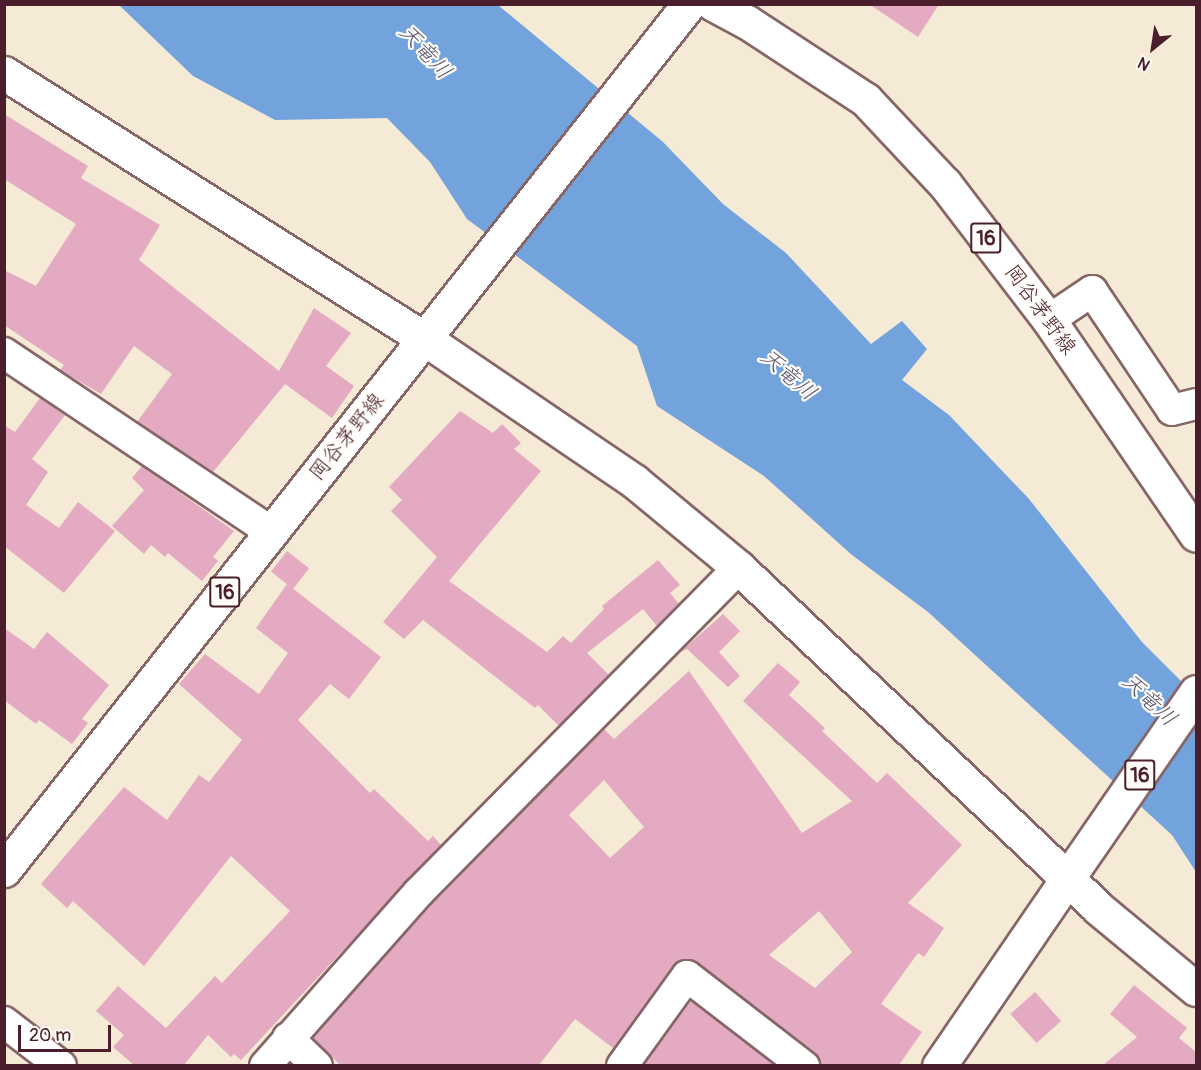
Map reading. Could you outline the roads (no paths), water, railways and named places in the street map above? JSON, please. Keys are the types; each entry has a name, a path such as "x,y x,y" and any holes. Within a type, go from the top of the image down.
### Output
{"main road":[{"name":"岡谷茅野線","path":"713,4 747,22 866,100 945,184 1049,320 1197,535"},
{"name":"岡谷茅野線","path":"4,870 681,16"},
{"path":"4,73 425,339 634,481 739,568 1075,869 1197,989"},
{"name":"16","path":"1075,869 1197,692"},
{"path":"939,1065 1075,869"}],"street":[{"path":"1049,320 1092,291 1172,410 1197,404"},
{"path":"4,353 271,532"},
{"path":"265,1065 419,892 739,568"},
{"path":"622,1065 687,976 804,1065"},
{"path":"4,1022 61,1065"},
{"path":"288,1038 317,1065"}],"water":[{"name":"天竜川","path":"119,5 498,5 663,142 723,204 786,253 871,344 902,321 927,349 902,380 949,415 1029,499 1142,642 1196,696 1196,872 1172,835 928,612 852,555 764,476 657,406 637,346 467,219 430,162 387,118 275,120 193,76"}]}
